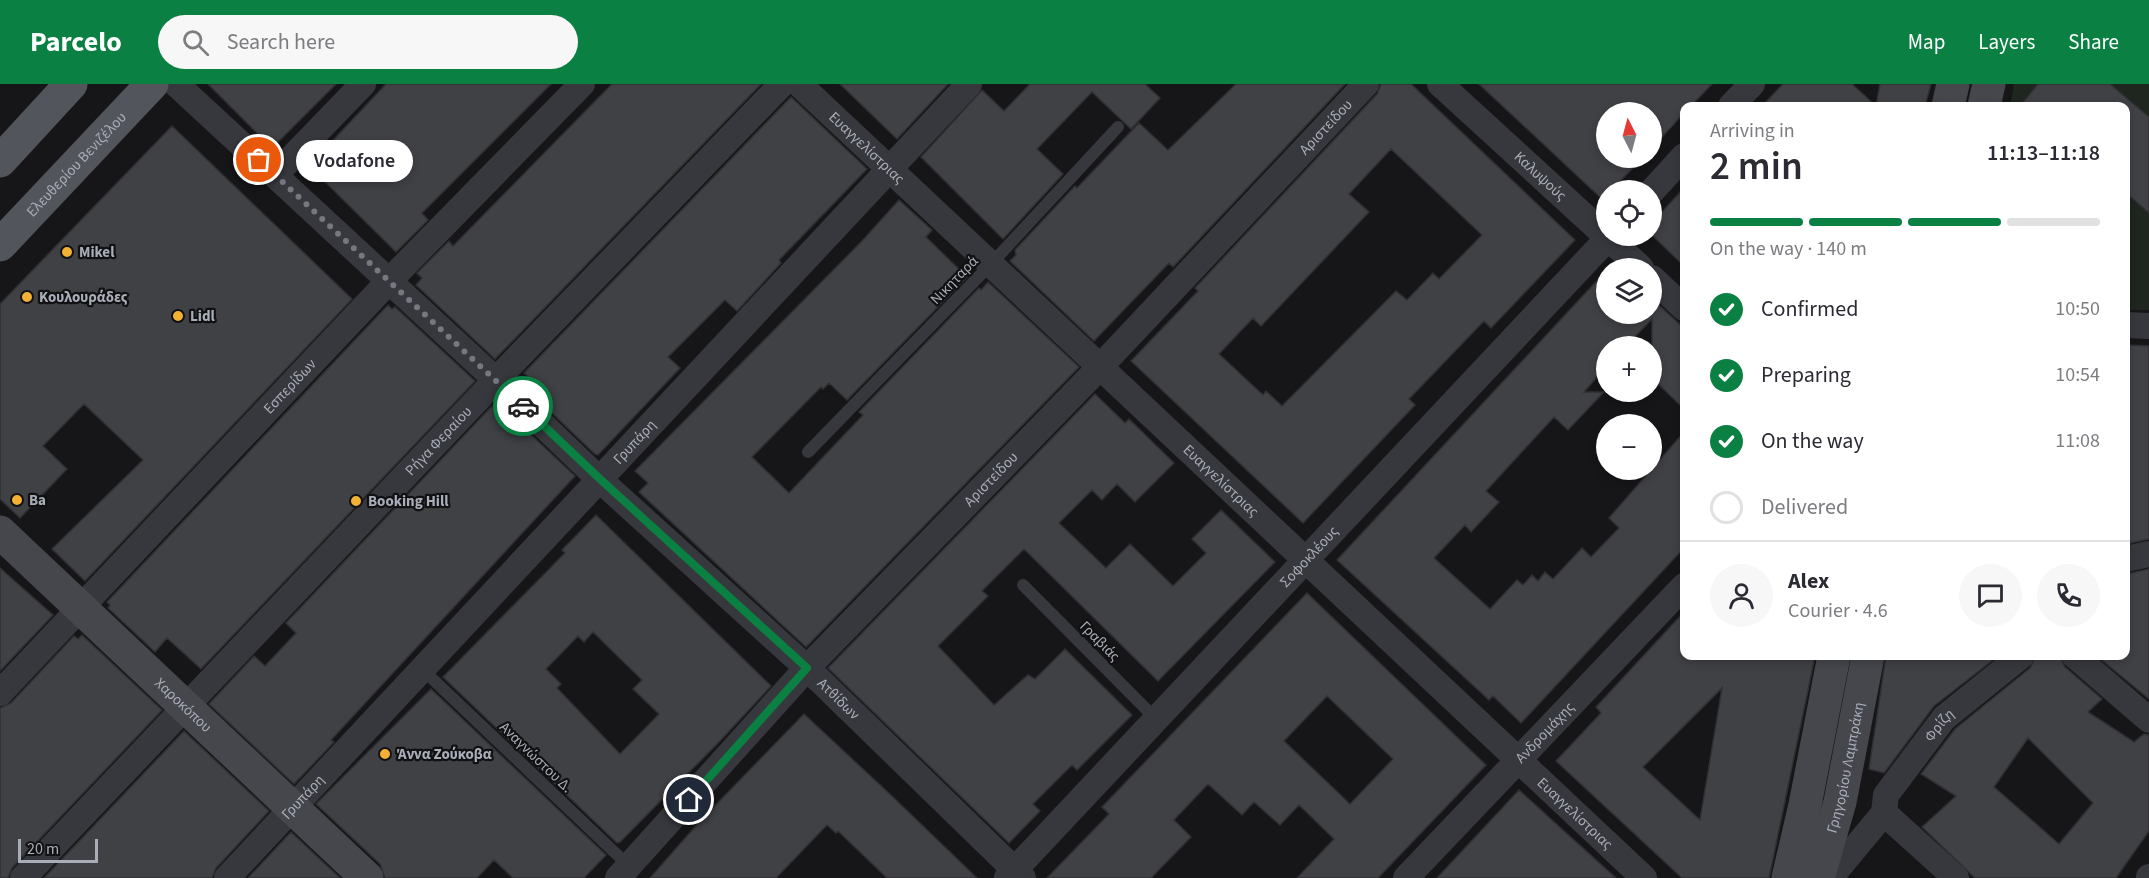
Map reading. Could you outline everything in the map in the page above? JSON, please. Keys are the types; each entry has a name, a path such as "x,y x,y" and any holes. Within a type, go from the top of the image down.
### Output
{"main road":[{"path":"0,161 71,84"},
{"name":"Ελευθερίου Βενιζέλου","path":"0,244 152,84"}],"street":[{"name":"Ατθίδων","path":"176,84 600,479 807,668 1015,875"},
{"path":"275,175 363,84"},
{"name":"Εσπερίδων","path":"0,693 390,281 582,84"},
{"name":"Ρήγα Φεραίου","path":"23,878 496,380 783,84"},
{"name":"Ευαγγελίστριας","path":"799,84 1644,878"},
{"name":"Γρυπάρη","path":"227,878 969,84"},
{"name":"Αριστείδου","path":"624,872 807,668 1100,367 1366,84"},
{"name":"Καλυψούς","path":"1440,84 1596,225"},
{"path":"1735,102 1752,84"},
{"path":"1949,102 1953,84"},
{"path":"1985,102 1989,84"},
{"path":"1662,181 1680,160"},
{"name":"Σοφοκλέους","path":"1015,875 1156,719 1601,246"},
{"name":"Καλυψούς","path":"1618,246 1631,258"},
{"path":"1662,287 1680,304"},
{"path":"2130,325 2149,326"},
{"name":"Χαροκόπου","path":"0,532 367,878"},
{"path":"2130,558 2149,554"},
{"name":"Ανδρομάχης","path":"1406,878 1680,590"},
{"name":"Γρηγορίου Λαμπράκη","path":"1788,878 1805,805 1833,660"},
{"name":"Γρηγορίου Λαμπράκη","path":"1818,878 1840,802 1867,660"},
{"name":"Φρίζη","path":"1884,813 1886,795 1944,718 2016,660"},
{"path":"2080,660 2149,720"},
{"path":"1830,878 1884,813 1956,878"}],"lane":[{"name":"Νικηταρά","path":"808,452 991,264 1118,127"},
{"name":"Γραβιάς","path":"1023,585 1156,719"},
{"name":"Αναγνώστου Δ.","path":"422,669 624,872"}],"shaded area":[{"path":"2014,84 2149,84 2149,310 2130,310 2130,102 2011,102"}],"building":[{"path":"208,84 336,84 272,148"},
{"path":"386,84 551,84 422,213 428,220 396,252 309,166"},
{"path":"612,84 761,84 495,359 416,285 422,278 417,273 449,241 453,246"},
{"path":"840,84 948,84 897,139"},
{"path":"1030,84 1145,84 1160,98 1131,129 1092,92 1037,149 1063,174 1003,239 921,157 982,90 1004,111"},
{"path":"1236,84 1345,84 1173,267 1169,263 1094,341 1010,261 1016,255 1015,250 1139,123 1168,150"},
{"path":"1381,84 1411,84 1575,240 1491,328 1484,321 1409,399 1415,405 1303,523 1131,361 1198,291 1195,288 1377,94","holes":["1391,149 1482,235 1439,279 1433,273 1407,300 1396,291 1282,406 1266,391 1263,395 1219,354 1253,318 1261,326 1369,212 1349,194"]},
{"path":"1479,84 1712,84 1695,102 1680,102 1680,117 1662,137 1662,102 1596,102 1596,168 1633,168 1621,180 1596,180 1596,193"},
{"path":"1783,84 1852,84 1872,102 1766,102"},
{"path":"1880,84 1931,84 1926,102 1877,102"},
{"path":"2038,84 2110,84 2149,117 2149,213 2130,196 2130,102 2023,102"},
{"path":"791,97 867,169 779,260 781,263 737,311 725,300 668,357 680,368 598,455 595,454 531,393 538,386 524,373"},
{"path":"172,126 352,299 85,581 52,549 143,460 84,404 43,446 67,469 20,518 0,499 0,304"},
{"path":"1680,192 1680,262 1662,245 1662,212"},
{"path":"899,200 932,230 926,237 967,277 847,400 829,383 823,389 821,387 752,457 789,493 863,415 859,412 979,288 981,290 988,282 1079,367 806,647 639,492 648,483 635,471 862,241"},
{"path":"1596,282 1596,324 1647,324 1636,336 1596,336 1596,378 1584,392 1596,392 1596,400 1568,430 1554,417 1486,491 1499,502 1471,532 1465,525 1434,558 1490,609 1517,580 1523,585 1532,575 1538,581 1545,572 1553,579 1582,548 1591,557 1619,528 1609,518 1642,480 1662,480 1662,457 1680,437 1680,552 1521,723 1493,696 1489,700 1337,560"},
{"path":"388,305 392,309 395,307 475,381 201,669 167,638 155,652 108,608 110,605 107,602"},
{"path":"1662,308 1680,324 1680,405 1662,388 1662,336 1652,336 1652,324 1662,324"},
{"path":"2130,345 2149,346 2149,539 2130,543"},
{"path":"1095,394 1125,423 1129,419 1174,463 1135,502 1117,484 1102,500 1092,490 1059,523 1106,568 1130,544 1173,586 1206,553 1192,539 1221,510 1275,562 1158,681 1024,549 982,591 988,596 938,646 994,705 1028,675 1035,679 1065,649 1132,715 1077,770 1072,765 1033,804 1040,811 1009,843 828,668"},
{"path":"492,406 506,419 510,415 575,476 331,740 334,742 294,784 209,704 254,656 265,666 296,633 286,623"},
{"path":"596,515 771,686 719,742 617,843 443,677 565,553 562,550","holes":["593,632 642,680 633,689 659,714 620,754 557,688 561,684 546,669 578,636 584,642"]},
{"path":"0,568 53,615 0,671"},
{"path":"2149,569 2149,699 2102,660 2130,660 2130,573"},
{"path":"1307,593 1486,765 1378,878 1297,878 1334,839 1299,805 1280,825 1254,802 1242,815 1208,784 1174,820 1191,837 1151,878 1047,878 1109,814 1102,807","holes":["1327,696 1393,759 1350,804 1284,741"]},
{"path":"1680,616 1680,660 1814,660 1769,878 1682,878 1556,761 1601,713 1596,707","holes":["1722,688 1700,820 1643,767"]},
{"path":"82,635 162,710 12,868 8,878 0,878 0,708 11,703 74,636 78,639"},
{"path":"1885,660 1993,660 1934,706 1884,773 1869,769"},
{"path":"2034,660 2062,660 2065,667 2102,699 2088,712 2134,742 2144,734 2149,735 2149,831 2116,878 1975,878 1922,827 1956,796 1921,774 1955,729 2030,668","holes":["2028,738 2093,803 2059,844 1994,787"]},
{"path":"431,689 606,855 584,878 513,878 494,860 477,878 385,878 380,864 316,804"},
{"path":"804,714 977,878 887,878 838,831 836,833 827,825 776,878 650,878 702,819"},
{"path":"184,731 269,811 216,868 212,878 44,878"},
{"path":"1519,790 1553,821 1616,878 1437,878"},
{"path":"291,832 340,878 248,878"}],"way so far":[{"path":"259,160 523,406"}],"place":[{"name":"Vodafone","path":"259,160"},
{"name":"Mikel","path":"67,252"},
{"name":"Κουλουράδες","path":"27,297"},
{"name":"Lidl","path":"178,316"},
{"name":"Ba","path":"17,500"},
{"name":"Booking Hill","path":"356,501"},
{"name":"Άννα Ζούκοβα","path":"385,754"}],"route":[{"path":"523,406 807,668 689,800"}]}
